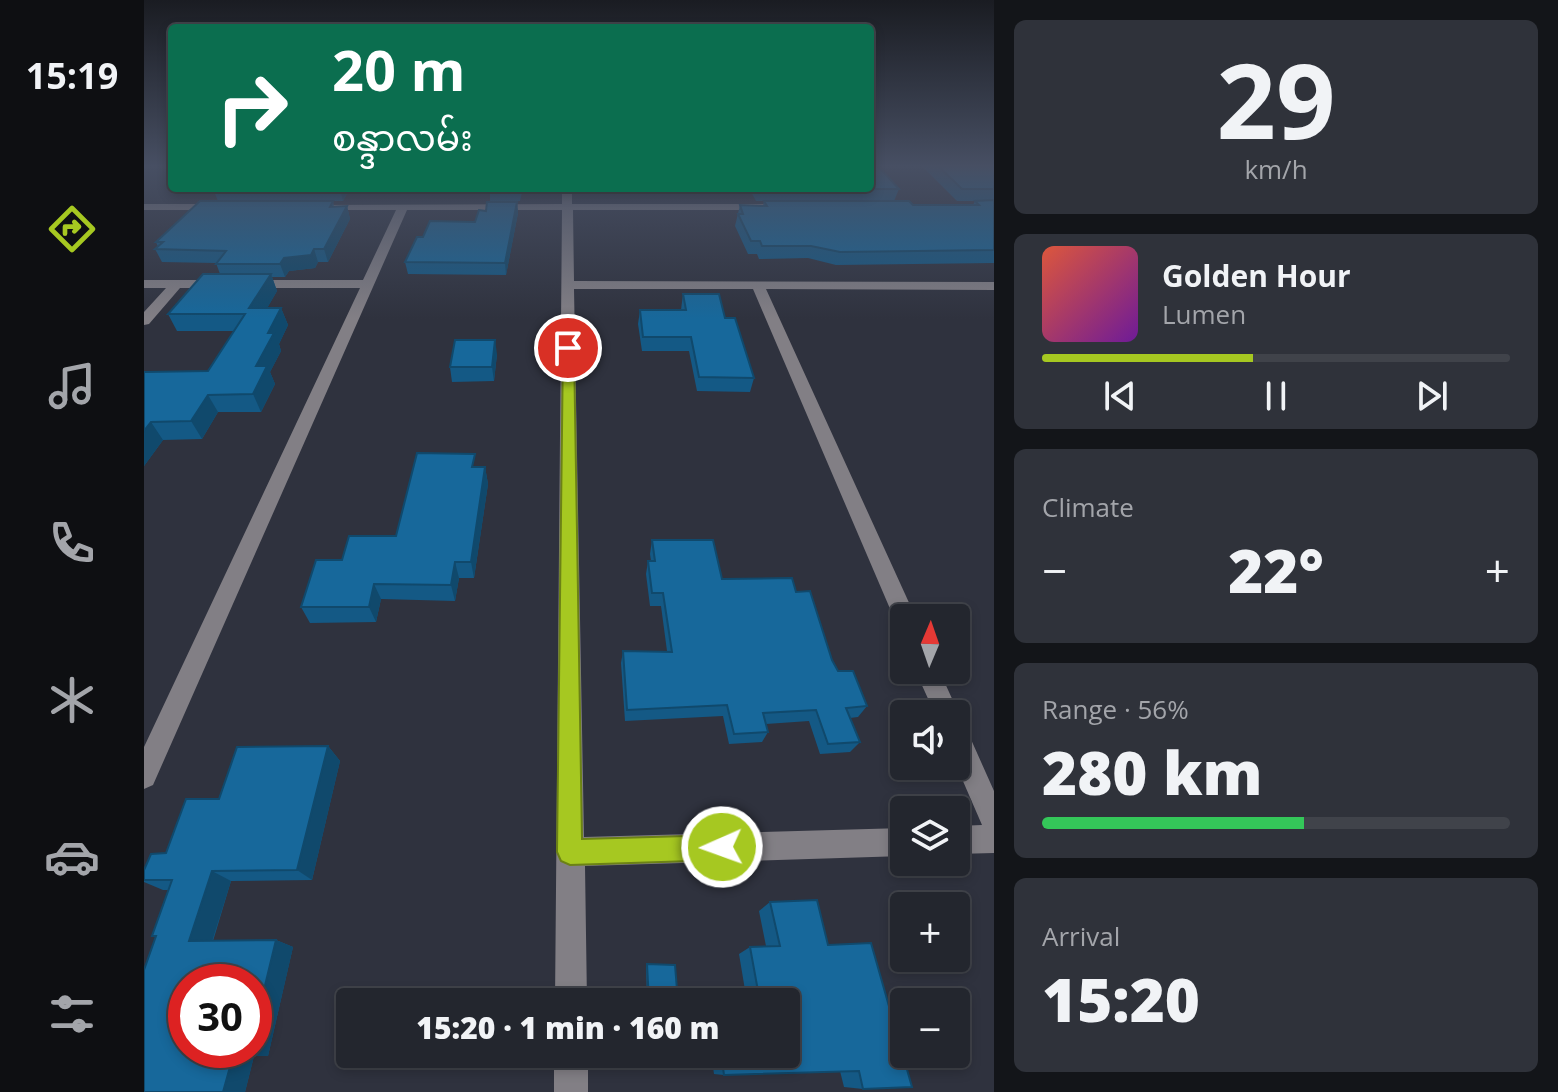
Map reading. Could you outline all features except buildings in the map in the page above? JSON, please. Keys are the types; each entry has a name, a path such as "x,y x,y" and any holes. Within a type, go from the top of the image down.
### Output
{"street":[{"path":"144,776 398,217"},
{"path":"567,217 571,988"},
{"path":"144,284 368,284"},
{"path":"144,321 176,284"},
{"path":"567,285 994,286"},
{"path":"758,285 899,604"},
{"path":"970,767 994,822"},
{"path":"970,840 994,839"},
{"path":"570,852 890,842"},
{"path":"571,1068 571,1092"}],"route":[{"path":"568,348 570,852 722,847"}]}
